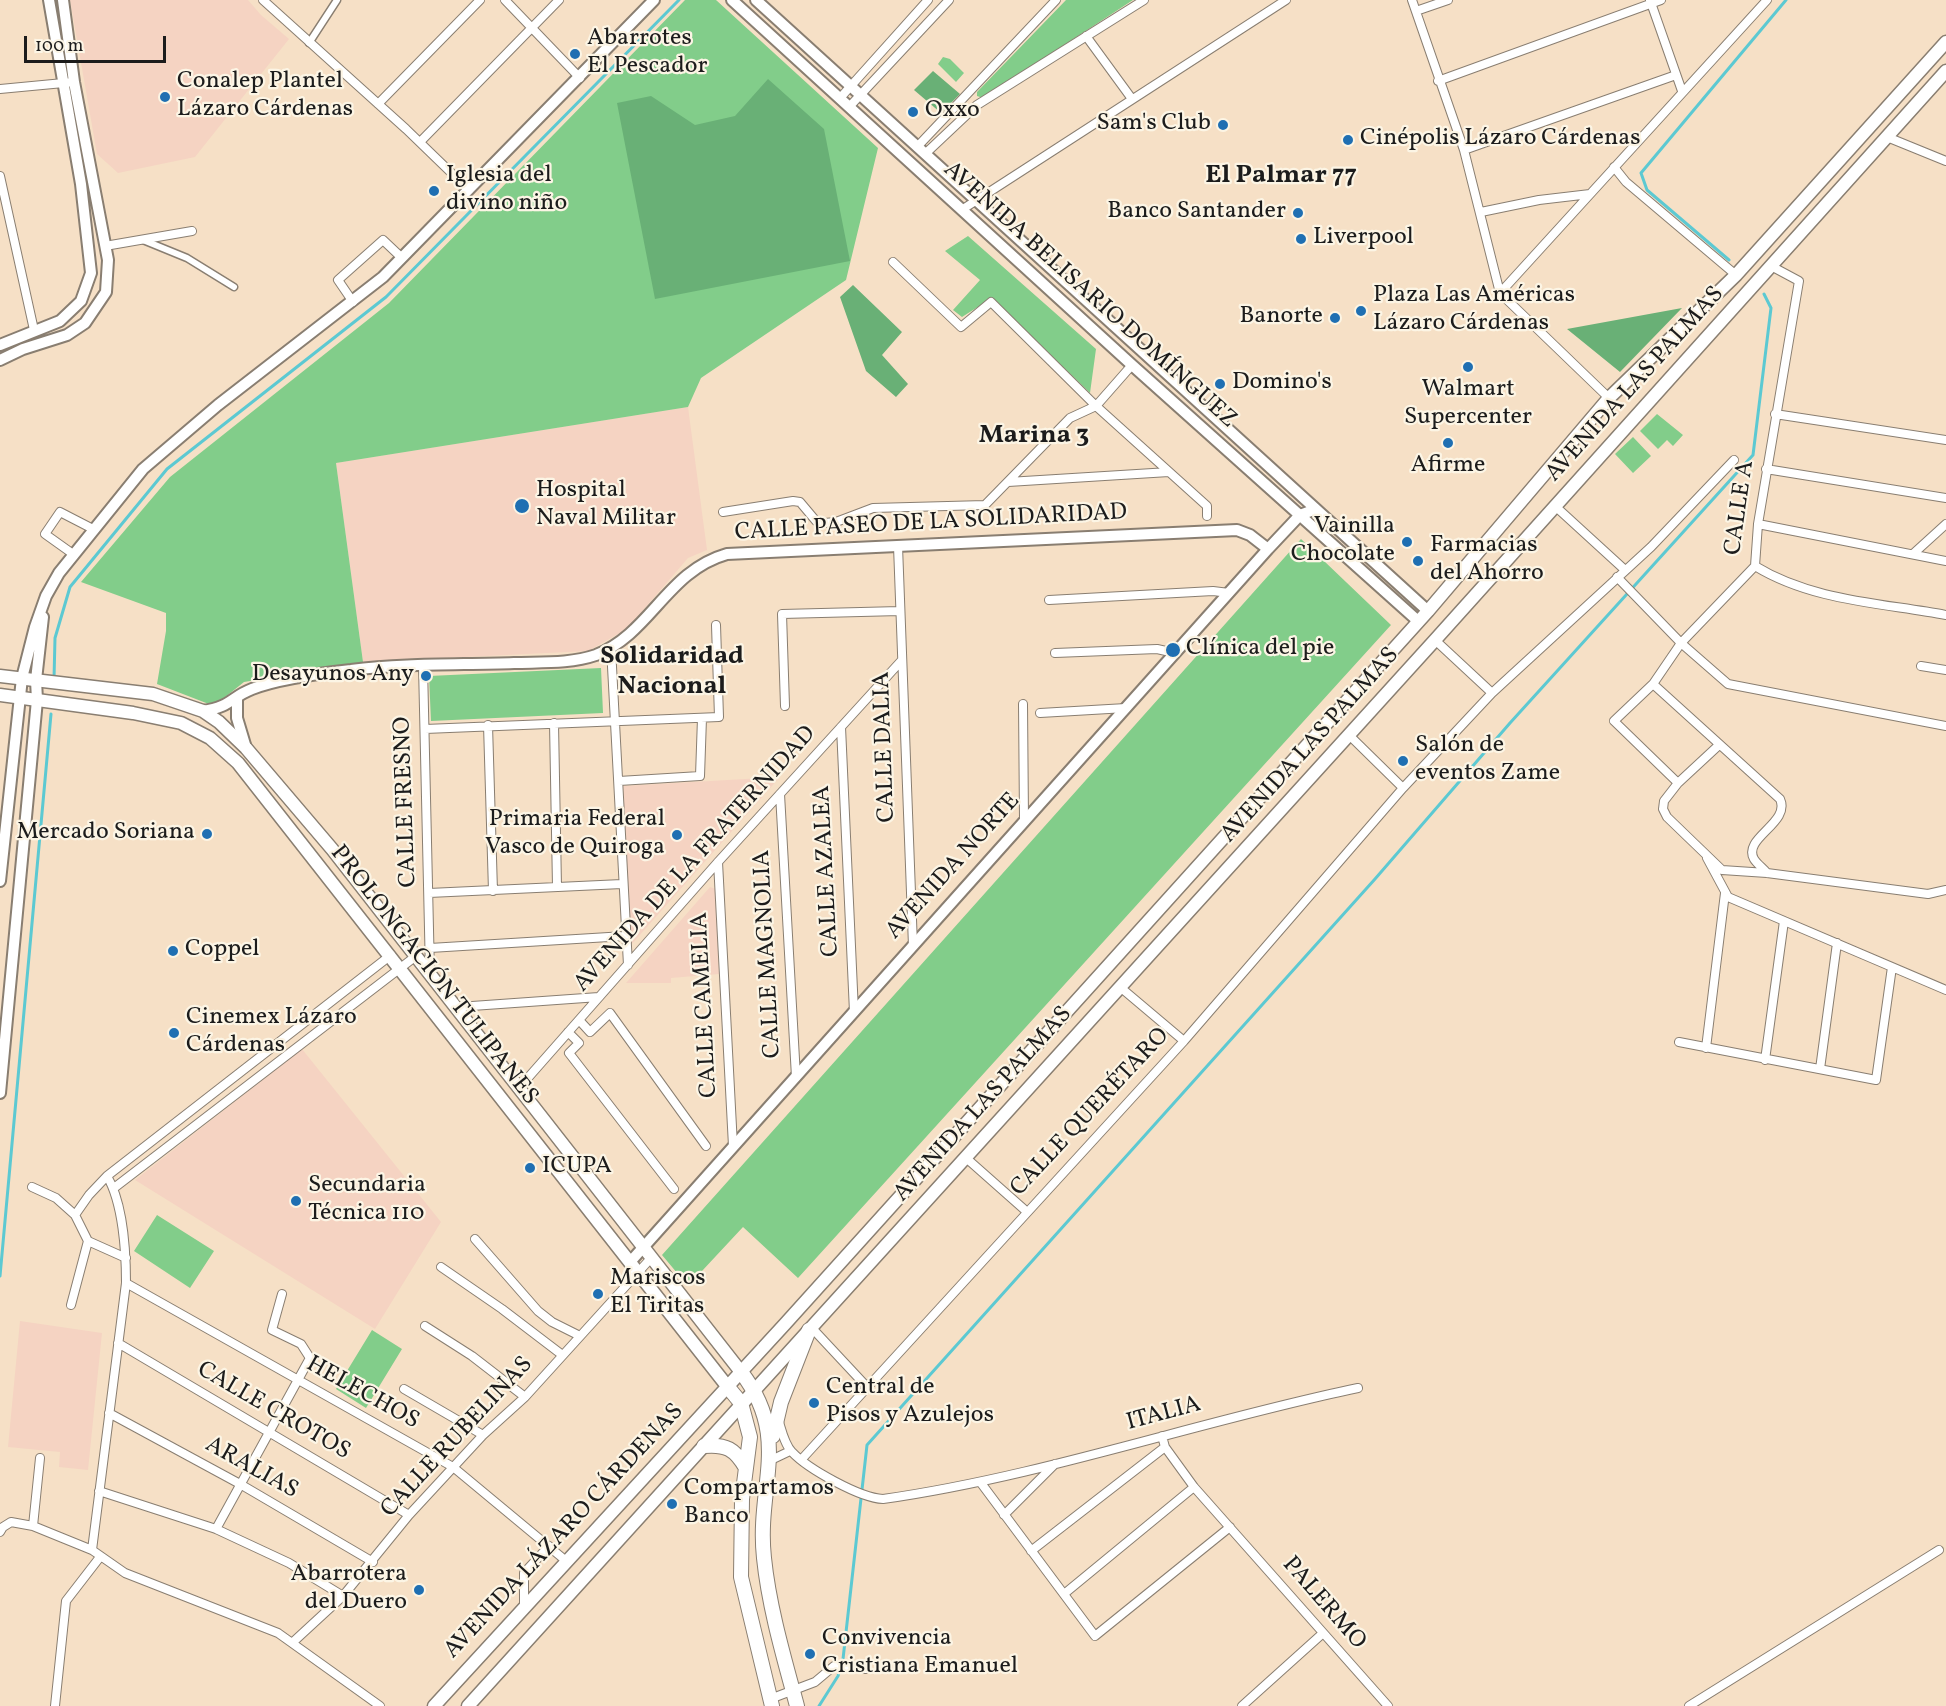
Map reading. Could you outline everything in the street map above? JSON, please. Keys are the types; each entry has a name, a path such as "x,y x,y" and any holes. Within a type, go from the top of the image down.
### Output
{"highway":[{"path":"797,1706 764,1556 765,1501 777,1418 810,1328"},
{"path":"741,1372 754,1389 767,1418 769,1461"},
{"path":"727,1386 741,1403 750,1437 742,1499 741,1577 771,1702"},
{"path":"704,1446 720,1444 730,1448 738,1455 746,1468"},
{"path":"742,1499 765,1501"}],"main road":[{"name":"AVENIDA LAS PALMAS","path":"727,1386 1428,610 1609,398 1736,275 1946,42"},
{"name":"AVENIDA LAS PALMAS","path":"704,1446 1435,640 1946,71"},
{"name":"PROLONGACIÓN TULIPANES","path":"0,676 153,694 203,711 219,722 246,748 332,849 458,1007 741,1372"},
{"path":"75,706 77,685"},
{"name":"PROLONGACIÓN TULIPANES","path":"0,695 134,713 181,723 210,738 238,763 391,955 727,1386"},
{"path":"567,1181 581,1167"},
{"name":"AVENIDA LÁZARO CÁRDENAS","path":"434,1706 565,1560 727,1386"},
{"name":"AVENIDA LÁZARO CÁRDENAS","path":"468,1706 704,1446"}],"street":[{"path":"0,345 60,321 81,301 88,285 90,255 81,184 49,0"},
{"path":"0,360 23,349 67,335 85,323 106,292 108,277 105,246 74,82 63,0"},
{"path":"263,0 420,142 469,190"},
{"path":"309,43 338,0"},
{"path":"378,104 480,0"},
{"path":"505,0 580,78"},
{"path":"420,142 559,0"},
{"path":"0,881 22,678 46,596 73,554 143,469 174,441 352,302 402,258 654,0"},
{"name":"AVENIDA BELISARIO DOMÍNGUEZ","path":"732,0 1418,621"},
{"name":"AVENIDA BELISARIO DOMÍNGUEZ","path":"756,0 1428,610"},
{"path":"841,97 928,0"},
{"path":"850,106 949,0"},
{"path":"921,151 968,95 1056,0"},
{"path":"921,151 977,105 1144,0"},
{"path":"963,209 1286,0"},
{"path":"1412,0 1438,81 1464,150 1500,293 1609,398"},
{"path":"1416,11 1448,0"},
{"path":"1438,81 1650,2 1661,0"},
{"path":"1500,293 1767,0"},
{"path":"1650,2 1682,92"},
{"path":"1086,36 1132,99"},
{"path":"1464,150 1676,75"},
{"path":"0,89 74,82"},
{"path":"968,95 977,105"},
{"path":"1887,137 1946,161"},
{"path":"1614,167 1626,182 1736,275"},
{"path":"0,176 34,330"},
{"path":"81,184 93,182"},
{"path":"1481,212 1539,200 1590,194"},
{"path":"105,246 192,231"},
{"path":"143,240 188,258 234,286"},
{"path":"352,302 338,280 383,240 402,258"},
{"path":"893,262 961,327 991,302 1096,406 1207,506 1207,516"},
{"name":"CALLE A","path":"1678,783 1614,721 1653,684 1681,643 1755,566 1766,469 1799,281 1770,266"},
{"path":"723,512 793,501 800,502 816,521 824,524 836,522 873,508 985,505 1070,418 1096,406 1132,364"},
{"path":"1775,414 1946,440"},
{"name":"CALLE QUERÉTARO","path":"801,1460 1026,1211 1184,1041 1403,788 1492,693 1625,570 1734,460"},
{"path":"1766,469 1946,498"},
{"path":"1008,482 1169,472"},
{"path":"1556,506 1625,570"},
{"name":"AVENIDA NORTE","path":"634,1266 644,1246 1024,819 1268,549 1300,515 1316,508"},
{"path":"73,554 45,534 60,512 93,529"},
{"path":"1758,524 1946,561"},
{"path":"1913,554 1946,524"},
{"name":"CALLE PASEO DE LA SOLIDARIDAD","path":"203,711 226,706 258,687 347,670 582,659 610,648 635,630 684,576 712,559 738,552 1237,530 1250,535 1268,549"},
{"name":"CALLE DALIA","path":"898,546 912,946"},
{"path":"1755,566 1775,578 1838,597 1946,615"},
{"path":"1380,586 1390,575"},
{"path":"1617,577 1681,643 1728,684 1739,688 1946,726"},
{"path":"1049,600 1214,591 1229,593"},
{"path":"0,1094 37,700 36,680 46,596"},
{"path":"785,706 782,614 900,611"},
{"path":"424,729 719,717 716,625"},
{"path":"1435,640 1492,693"},
{"path":"610,648 628,965"},
{"path":"1055,653 1157,649 1175,653"},
{"name":"AVENIDA DE LA FRATERNIDAD","path":"519,1088 718,862 902,660"},
{"name":"CALLE FRESNO","path":"423,666 430,973"},
{"path":"1921,666 1946,670"},
{"path":"1653,684 1780,799 1783,806 1781,814 1755,844 1752,852 1754,858 1767,873"},
{"name":"PROLONGACIÓN TULIPANES","path":"237,699 237,717 246,748"},
{"path":"1023,704 1024,819"},
{"path":"1040,713 1126,708"},
{"path":"619,781 700,776 702,718"},
{"path":"554,723 557,887"},
{"path":"488,725 493,891"},
{"name":"CALLE AZALEA","path":"841,727 854,1012"},
{"path":"1349,735 1403,788"},
{"path":"1719,745 1678,783 1664,801 1663,809 1667,817 1722,870 1767,873 1929,894 1946,890"},
{"name":"CALLE MAGNOLIA","path":"780,794 795,1077"},
{"path":"1704,852 1725,893 1741,903 1946,990"},
{"name":"CALLE CAMELIA","path":"718,862 733,1146"},
{"path":"429,893 622,884"},
{"path":"1706,1048 1725,893"},
{"path":"1765,1060 1784,921"},
{"path":"430,948 625,936"},
{"path":"1820,1070 1837,943"},
{"path":"75,1215 88,1195 107,1176 391,955"},
{"path":"114,1188 416,956"},
{"path":"1679,1042 1875,1080 1892,967"},
{"path":"1120,987 1184,1041"},
{"path":"458,1007 599,997"},
{"path":"674,1189 568,1053 610,1013 706,1146"},
{"path":"579,1020 590,1032"},
{"path":"568,1032 579,1043"},
{"path":"237,1075 245,1086"},
{"path":"965,1157 1026,1211"},
{"path":"92,1550 126,1283 126,1258 114,1188 107,1176"},
{"path":"32,1187 56,1198 75,1215 88,1241 126,1258"},
{"path":"475,1239 538,1311 552,1322 578,1335"},
{"path":"71,1305 88,1241"},
{"name":"CALLE RUBELINAS","path":"292,1643 343,1596 409,1515 483,1435 525,1397 634,1266 652,1257"},
{"path":"441,1267 502,1309 561,1354"},
{"name":"HELECHOS","path":"126,1283 453,1467 565,1560"},
{"path":"216,1529 267,1431 310,1358 301,1344 272,1330 282,1294"},
{"path":"425,1326 472,1356 525,1397"},
{"path":"810,1328 867,1387"},
{"name":"CALLE CROTOS","path":"118,1343 409,1515"},
{"name":"ITALIA","path":"801,1460 853,1491 868,1498 883,1499 981,1484 1056,1462 1295,1400 1358,1388"},
{"path":"404,1389 483,1435"},
{"name":"ARALIAS","path":"109,1413 240,1484 373,1562"},
{"path":"777,1418 790,1451 801,1460"},
{"path":"1031,1551 1165,1447 1162,1436"},
{"name":"PALERMO","path":"1165,1447 1194,1487 1388,1706"},
{"path":"769,1461 790,1451"},
{"path":"33,1526 40,1458"},
{"path":"1004,1515 1056,1462"},
{"path":"981,1484 1095,1636 1230,1527"},
{"path":"1064,1594 1194,1487"},
{"path":"99,1491 216,1529 289,1563 343,1596"},
{"path":"0,1532 11,1522 33,1526 92,1550 125,1573 278,1633 380,1706"},
{"path":"524,1606 524,1573 549,1546"},
{"path":"1689,1706 1939,1550"},
{"path":"55,1706 66,1601 100,1557"},
{"path":"1242,1706 1322,1634"},
{"path":"771,1702 815,1682 834,1666 866,1669"}],"shaded area":[{"name":"Conalep Plantel Lázaro Cárdenas","path":"70,0 248,0 261,15 289,39 195,157 118,173 97,154"},
{"name":"Hospital Naval Militar","path":"688,407 707,550 688,558 627,629 588,651 363,662 336,463"},
{"name":"Primaria Federal Vasco de Quiroga","path":"780,777 685,884 631,945 623,786"},
{"path":"710,887 716,889 719,974 671,978 671,983 626,983"},
{"name":"Secundaria Técnica 110","path":"302,1049 441,1222 375,1329 135,1180"},
{"path":"20,1321 102,1333 88,1470 59,1467 60,1452 8,1447"}],"green space":[{"path":"685,0 716,0 878,148 846,280 701,378 688,407 336,463 363,662 244,682 214,706 157,684 166,631 166,613 81,582 170,477 389,303"},
{"path":"1066,0 1133,0 983,98 977,96 977,92"},
{"path":"943,57 950,59 964,73 956,82 938,64"},
{"path":"933,71 960,94 941,113 914,90"},
{"path":"768,79 824,129 850,261 655,299 617,103 651,96 695,125 735,116"},
{"path":"968,236 1096,349 1090,393 992,298 962,317 953,310 980,280 945,251"},
{"path":"853,285 902,332 882,355 908,384 896,397 866,371 840,297"},
{"path":"1682,308 1620,372 1567,329"},
{"path":"1657,414 1683,435 1673,446 1667,440 1658,449 1640,431"},
{"path":"1633,437 1651,456 1633,473 1615,454"},
{"path":"1301,539 1391,625 798,1278 743,1227 688,1286 662,1255"},
{"path":"601,668 603,713 431,721 429,676"},
{"path":"157,1215 214,1251 190,1288 134,1251"},
{"path":"372,1330 402,1349 366,1408 336,1389"}],"waterway":[{"path":"54,679 55,638 70,587 167,469 386,297 679,0"},
{"path":"1729,260 1647,190 1641,173 1786,0"},
{"path":"819,1706 838,1676 843,1659 867,1445 1375,879 1510,723 1753,455 1771,308 1764,294"},
{"path":"0,1276 51,714"}],"place":[{"name":"Abarrotes El Pescador","path":"575,54"},
{"name":"Conalep Plantel Lázaro Cárdenas","path":"165,97"},
{"name":"Oxxo","path":"913,112"},
{"name":"Sam's Club","path":"1223,125"},
{"name":"Cinépolis Lázaro Cárdenas","path":"1348,140"},
{"name":"Iglesia del divino niño","path":"434,191"},
{"name":"Banco Santander","path":"1298,213"},
{"name":"Liverpool","path":"1301,239"},
{"name":"Plaza Las Américas Lázaro Cárdenas","path":"1361,311"},
{"name":"Banorte","path":"1335,318"},
{"name":"Walmart Supercenter","path":"1468,367"},
{"name":"Domino's","path":"1220,384"},
{"name":"Afirme","path":"1448,443"},
{"name":"Hospital Naval Militar","path":"522,506"},
{"name":"Vainilla Chocolate","path":"1407,542"},
{"name":"Farmacias del Ahorro","path":"1418,561"},
{"name":"Clínica del pie","path":"1173,650"},
{"name":"Desayunos Any","path":"426,676"},
{"name":"Salón de eventos Zame","path":"1403,761"},
{"name":"Mercado Soriana","path":"207,834"},
{"name":"Primaria Federal Vasco de Quiroga","path":"677,835"},
{"name":"Coppel","path":"173,951"},
{"name":"Cinemex Lázaro Cárdenas","path":"174,1033"},
{"name":"ICUPA","path":"530,1168"},
{"name":"Secundaria Técnica 110","path":"296,1201"},
{"name":"Mariscos El Tiritas","path":"598,1294"},
{"name":"Central de Pisos y Azulejos","path":"814,1403"},
{"name":"Compartamos Banco","path":"672,1504"},
{"name":"Abarrotera del Duero","path":"419,1590"},
{"name":"Convivencia Cristiana Emanuel","path":"810,1654"}],"district":[{"name":"El Palmar 77","path":"1281,177"},
{"name":"Marina 3","path":"1034,437"},
{"name":"Solidaridad Nacional","path":"672,673"}]}
